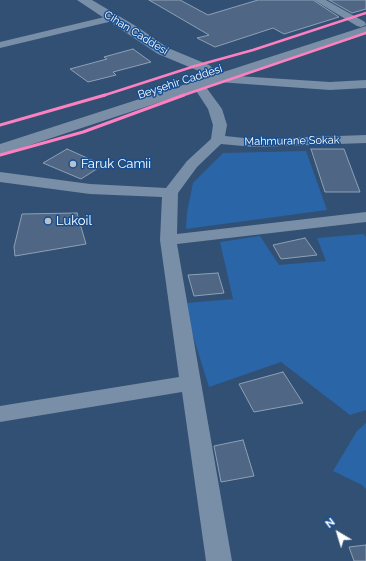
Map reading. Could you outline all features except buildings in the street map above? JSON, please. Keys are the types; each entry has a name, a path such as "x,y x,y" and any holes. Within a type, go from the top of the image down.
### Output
{"highway":[{"name":"Beyşehir Caddesi","path":"0,150 364,26"},
{"name":"Beyşehir Caddesi","path":"0,134 59,120 210,79"}],"street":[{"name":"Cihan Caddesi","path":"83,0 163,51 204,68 210,79"},
{"path":"319,0 364,26"},
{"path":"0,45 113,18"},
{"path":"219,561 168,240 170,193 192,164 218,140 220,126 215,109 210,79 330,86 366,84"},
{"name":"Mahmurane Sokak","path":"218,140 254,143 366,139"},
{"path":"0,176 90,189 170,193"},
{"path":"168,240 366,217"},
{"path":"0,414 190,383"}],"shaded area":[{"path":"306,151 327,210 186,229 187,212 193,183 223,153"},
{"path":"364,234 366,237 366,410 350,415 281,362 209,387 189,323 187,303 233,299 220,242 260,236 279,265 326,261 317,238"},
{"path":"366,423 366,489 362,485 333,471 357,431"}],"cycle path":[{"path":"0,125 86,101 195,66 253,50 366,13"},
{"path":"0,155 83,132 200,89 366,33"}],"place":[{"name":"Faruk Camii","path":"73,164"},
{"name":"Lukoil","path":"48,221"}]}
